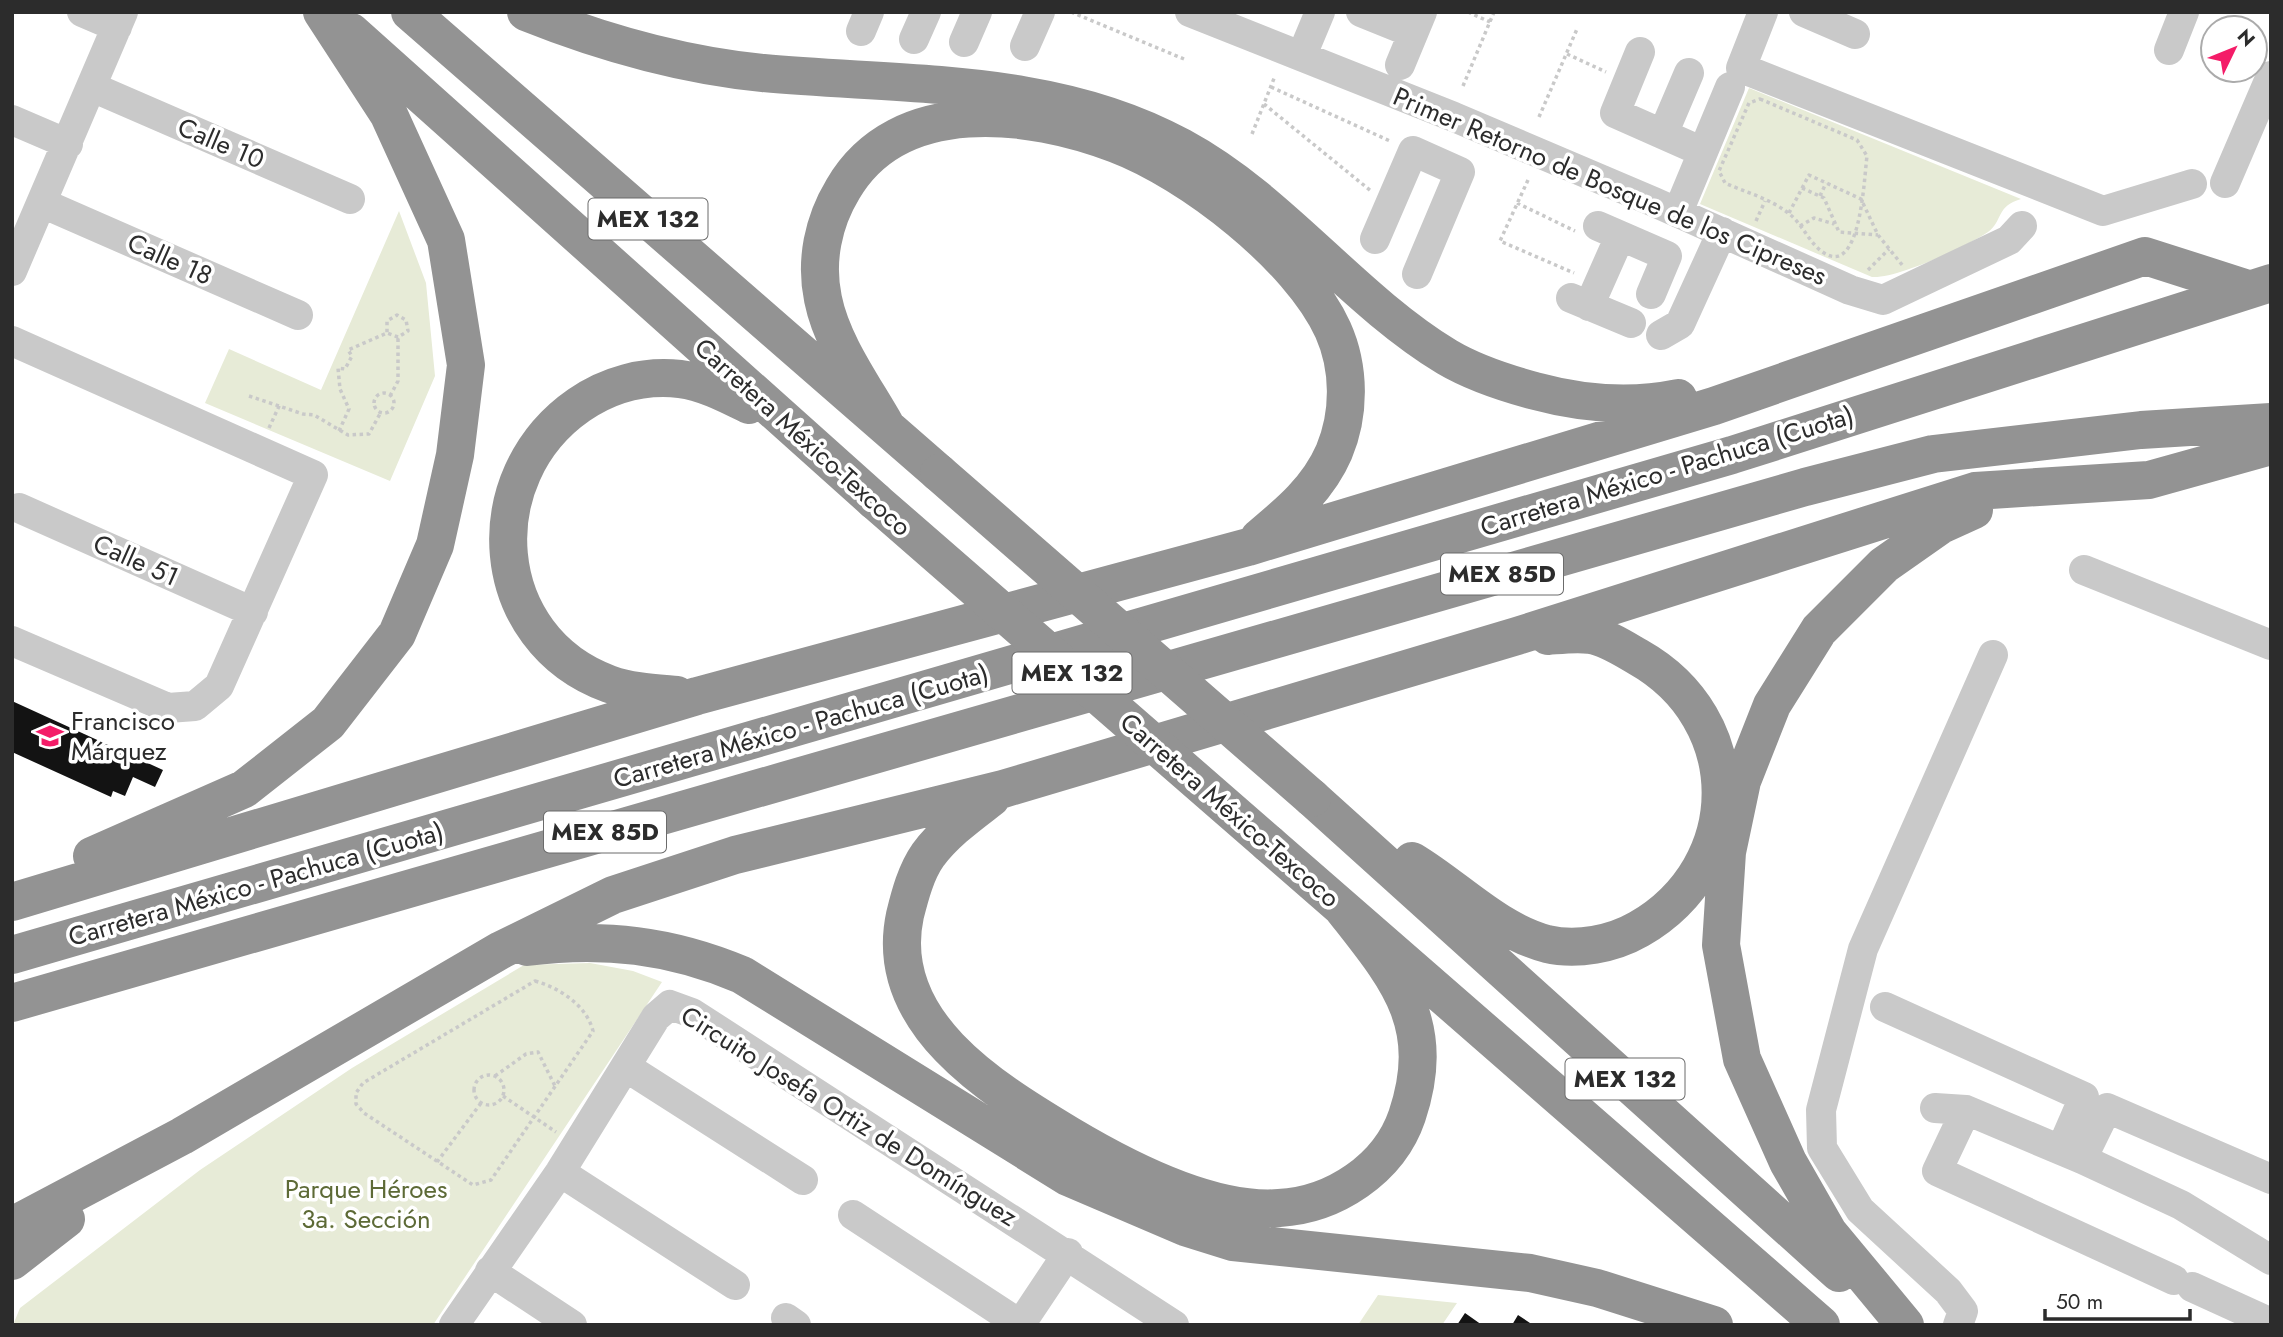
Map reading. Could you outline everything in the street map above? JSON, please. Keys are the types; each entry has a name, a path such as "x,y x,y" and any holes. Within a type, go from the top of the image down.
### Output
{"highway":[{"path":"12,892 244,789 328,723 397,634 435,545 455,454 466,365 446,240 388,115 323,12"},
{"name":"Carretera México-Texcoco","path":"328,12 786,423 1821,1325"},
{"name":"MEX 132","path":"410,12 1354,836 1895,1325"},
{"path":"526,12 565,27 686,60 760,72 930,84 1046,97 1087,107 1122,120 1181,147 1228,176 1362,293 1448,358 1511,384 1601,405 1647,405 1780,380"},
{"path":"887,426 834,333 823,300 819,265 824,234 834,203 848,180 889,142 917,128 943,121 1010,118 1117,144 1219,202 1262,241 1308,289 1333,329 1340,352 1347,396 1335,451 1322,475 1302,501 1248,547"},
{"path":"12,902 697,696 1248,547 1714,406 1780,380 2145,256 2263,278"},
{"name":"Carretera México - Pachuca (Cuota)","path":"12,955 1719,458 2263,278"},
{"path":"697,696 635,691 609,684 583,672 540,634 524,609 512,576 506,537 510,505 519,477 532,450 552,426 589,398 629,382 657,378 708,386 786,423"},
{"name":"Carretera México - Pachuca (Cuota)","path":"12,1003 1831,480 1933,454 2141,430 2271,422"},
{"path":"12,1226 181,1136 501,950 613,895 735,855 1003,789 1517,636 1975,491 2149,480 2271,446"},
{"path":"1905,1325 1828,1232 1788,1162 1742,1059 1721,945 1727,852 1742,781 1772,705 1819,630 1884,565 1941,525 2021,488"},
{"path":"1354,836 1413,861 1484,912 1522,935 1549,944 1587,945 1628,935 1655,920 1680,898 1701,871 1715,841 1721,812 1721,782 1716,748 1702,720 1683,692 1657,667 1623,648 1591,635 1517,636"},
{"path":"1003,789 951,829 926,857 910,892 902,932 905,975 920,1012 949,1049 992,1085 1104,1156 1173,1187 1235,1205 1279,1209 1322,1199 1354,1185 1384,1157 1403,1128 1417,1078 1419,1055 1413,1017 1395,976 1343,909"},
{"path":"501,950 570,941 618,942 704,959 742,975 785,999 1068,1177 1133,1208 1233,1242 1530,1273 1597,1288 1714,1325"},
{"path":"12,1261 181,1136"}],"street":[{"path":"14,264 120,20 82,12"},
{"path":"964,42 977,12"},
{"path":"1025,46 1040,12"},
{"name":"Primer Retorno de Bosque de los Cipreses","path":"1190,12 1454,117 1666,207 1850,290 1883,300 2009,240 2022,226"},
{"path":"1302,55 1320,12"},
{"path":"1631,323 1586,296 1608,234 1666,207 1703,152 1763,12"},
{"path":"1804,12 1855,34"},
{"path":"2169,50 2184,12"},
{"path":"1363,13 1417,23 1400,65"},
{"path":"1640,52 1615,113 1703,152"},
{"path":"1663,134 1689,73"},
{"path":"2225,183 2271,76"},
{"path":"1736,78 2103,211 2192,184"},
{"name":"Calle 10","path":"92,87 350,199"},
{"path":"1375,239 1390,205 1454,117"},
{"path":"12,120 68,144"},
{"path":"1418,274 1460,172 1424,156"},
{"name":"Calle 18","path":"42,203 298,315"},
{"path":"1661,335 1680,324 1722,232"},
{"path":"1608,234 1667,256 1651,294"},
{"path":"12,341 313,475 219,686 195,706 168,708 12,641"},
{"name":"Calle 51","path":"19,508 253,612"},
{"path":"2084,570 2271,645"},
{"path":"1958,1325 1963,1311 1948,1291 1860,1210 1822,1148 1821,1110 1863,949 1993,656"},
{"name":"Circuito Josefa Ortiz de Domínguez","path":"454,1325 559,1172 656,1017 670,1005 692,1013 1174,1325"},
{"path":"1885,1007 2084,1097 2071,1154"},
{"path":"626,1068 803,1180"},
{"path":"1935,1108 1966,1110 2071,1154 2181,1205 2268,1251"},
{"path":"2071,1154 2107,1108 2271,1179"},
{"path":"1966,1110 1937,1171 2271,1323"},
{"path":"559,1172 735,1285"},
{"path":"853,1215 1021,1325 1068,1254"},
{"path":"490,1271 572,1325"}],"path":[{"path":"1071,12 1184,59"},
{"path":"1468,12 1490,22"},
{"path":"1463,86 1494,12"},
{"path":"1539,117 1577,29"},
{"path":"1252,134 1275,76"},
{"path":"1271,87 1424,156"},
{"path":"1754,100 1857,140 1867,156 1861,199 1850,249 1834,257 1820,250 1789,214 1720,178 1719,171 1749,103 1754,100"},
{"path":"1264,104 1390,205"},
{"path":"1789,214 1809,175 1861,199 1878,235 1918,284"},
{"path":"1528,180 1500,241 1586,296"},
{"path":"1820,196 1826,183"},
{"path":"1802,188 1824,198 1839,232 1878,235"},
{"path":"1517,203 1608,234"},
{"path":"1800,226 1814,218 1835,225"},
{"path":"387,333 387,321 397,315 406,320 408,331 398,337"},
{"path":"339,430 349,409 340,389 338,368 345,369 352,356 348,350 387,333 398,337"},
{"path":"390,396 398,381 398,337"},
{"path":"385,393 390,396 393,398 393,409 386,415 374,407 375,398 385,393"},
{"path":"249,396 314,415 348,435 369,434 381,412"},
{"path":"535,981 550,985 584,1010 593,1031 534,1117 491,1180 481,1185 472,1185 364,1113 356,1104 356,1093 363,1083 535,981"},
{"path":"495,1076 504,1087 503,1096 491,1105 481,1102 475,1095 475,1085 481,1077 495,1076 526,1054 538,1052 555,1086"},
{"path":"503,1096 574,1145"},
{"path":"437,1162 481,1102"}],"green space":[{"path":"1749,88 2021,199 2007,206 1993,228 1964,246 1913,268 1872,277 1700,204"},
{"path":"399,211 426,283 435,376 390,481 205,403 229,349 321,390"},
{"name":"Parque Héroes 3a. Sección","path":"590,963 633,971 662,982 433,1325 13,1325 20,1308 200,1170 352,1068 524,965"},
{"path":"1378,1295 1457,1303 1442,1325 1358,1325"}],"building":[{"path":"12,701 163,770 155,787 133,777 125,796 113,791 111,797 12,752"},
{"path":"1465,1313 1482,1325 1457,1325"},
{"path":"1518,1315 1533,1325 1512,1325"}],"place":[{"name":"Francisco Márquez","path":"50,736"}]}
